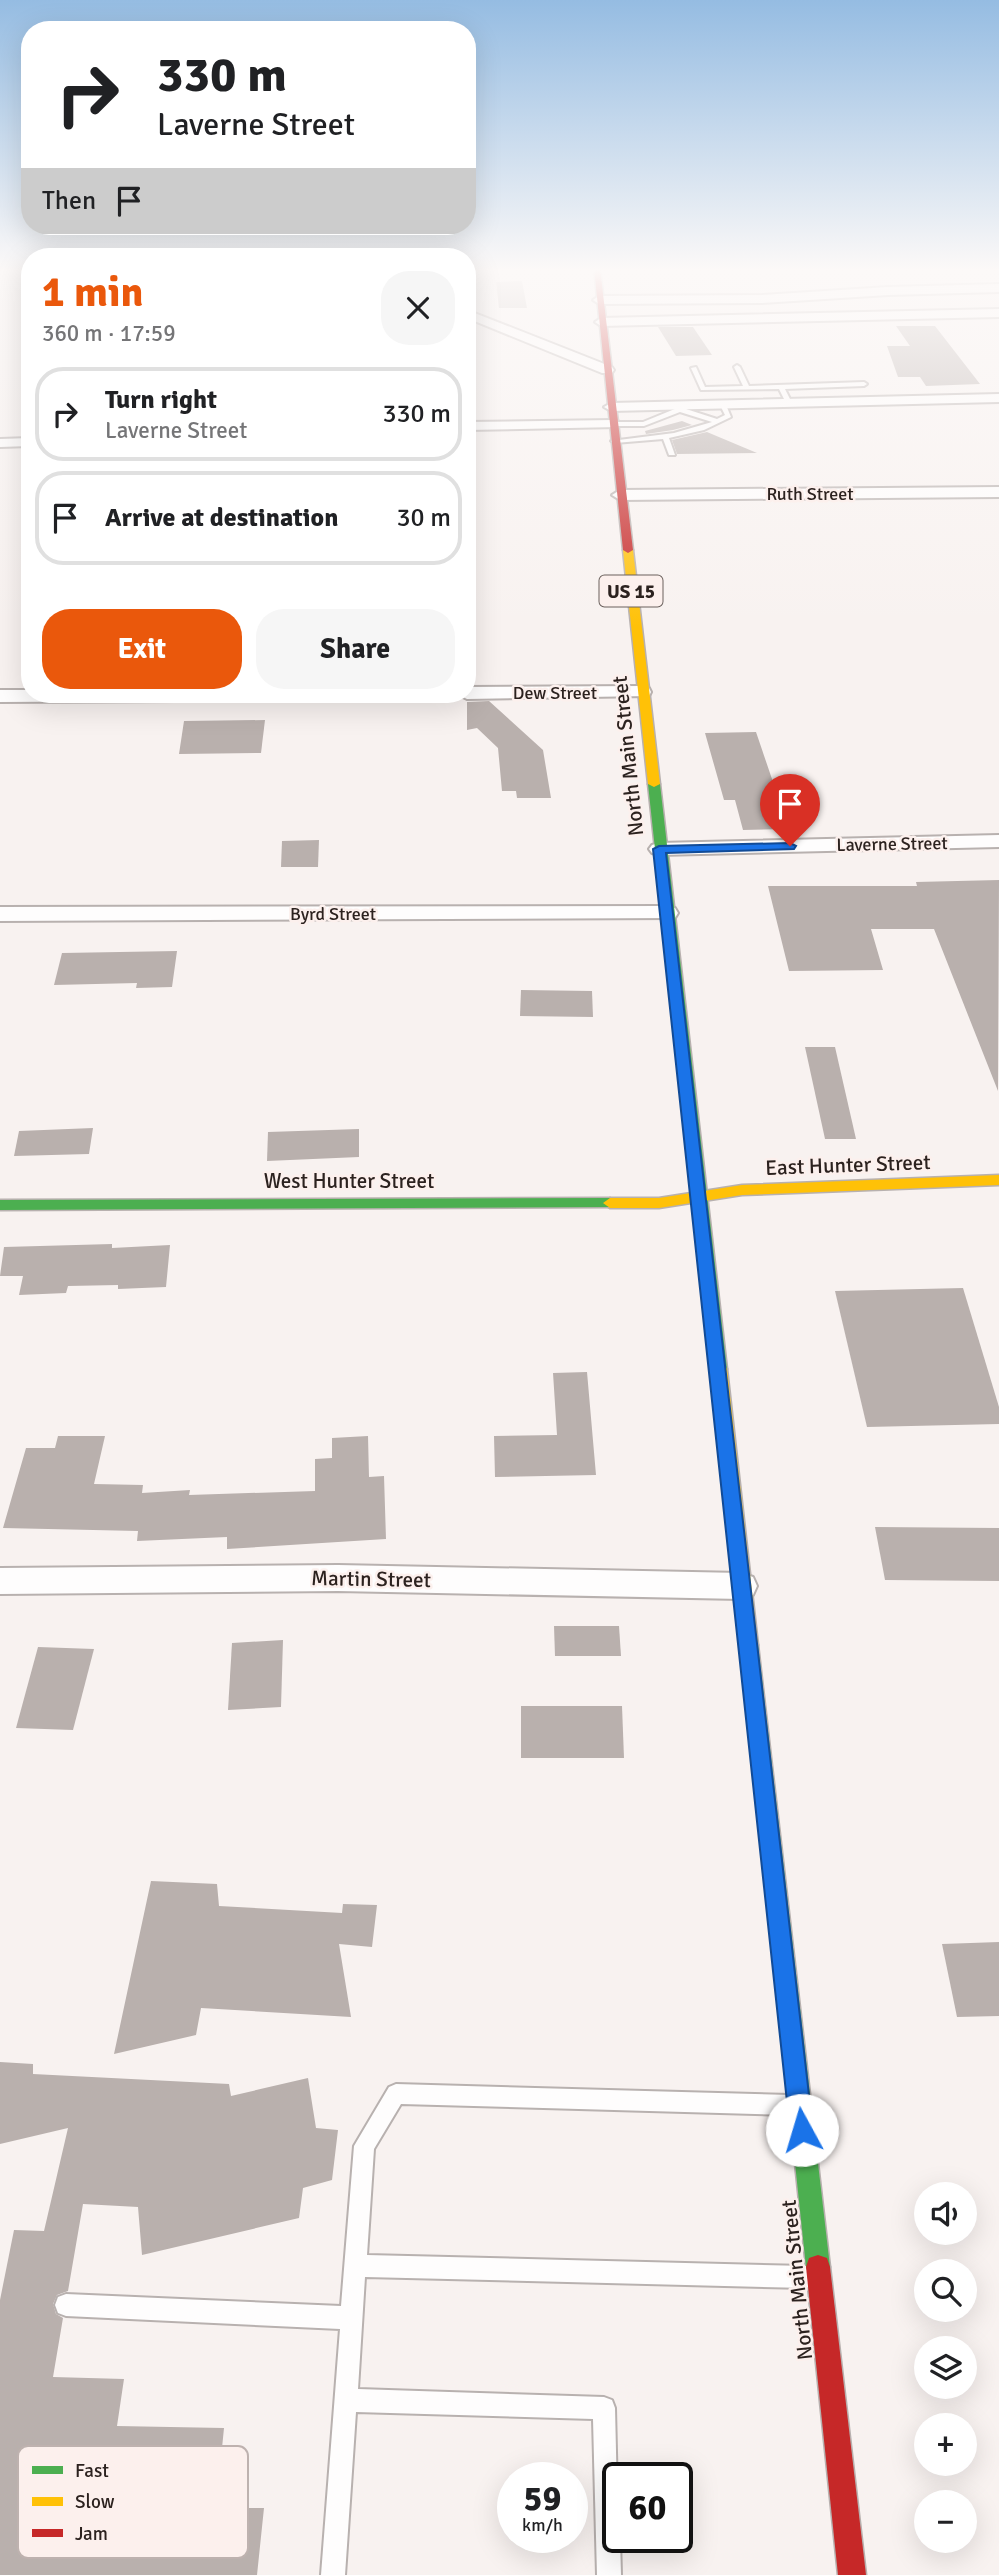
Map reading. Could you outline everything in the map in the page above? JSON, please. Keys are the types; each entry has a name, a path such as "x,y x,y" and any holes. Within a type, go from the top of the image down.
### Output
{"main road":[{"name":"North Main Street","path":"609,388 852,2575"},
{"name":"East Hunter Street","path":"698,1197 742,1190 999,1180"},
{"name":"West Hunter Street","path":"0,1205 659,1202 698,1197"}],"street":[{"path":"611,407 999,397"},
{"path":"476,426 612,424"},
{"path":"0,443 21,442"},
{"name":"Ruth Street","path":"620,495 999,492"},
{"name":"Dew Street","path":"476,693 642,692"},
{"path":"0,696 21,696"},
{"name":"Laverne Street","path":"659,849 999,841"},
{"name":"Byrd Street","path":"0,914 667,913"},
{"name":"Martin Street","path":"0,1581 338,1578 741,1586"}],"lane":[{"path":"781,388 789,403"},
{"path":"615,441 666,439 706,427 729,416 723,405"},
{"path":"612,424 644,424 683,407 719,422"},
{"path":"667,414 706,427"},
{"path":"636,424 642,440"},
{"path":"666,439 671,453"},
{"path":"333,2575 364,2146 396,2094 799,2105"},
{"path":"355,2266 818,2277"},
{"path":"66,2305 352,2318"},
{"path":"345,2400 604,2408 609,2575"}],"building":[{"path":"682,421 692,425 646,434 645,431"},
{"path":"707,432 757,453 677,454 672,440"},
{"path":"489,701 543,750 551,798 517,798 516,791 502,791 498,748 477,728 467,730 467,703"},
{"path":"265,720 261,753 179,754 184,721"},
{"path":"756,732 789,829 743,830 735,800 724,800 705,733"},
{"path":"319,840 318,867 281,867 282,841"},
{"path":"999,880 998,1091 934,929 871,929 883,970 789,971 768,886 917,886 916,882"},
{"path":"177,951 172,987 136,988 137,983 54,985 62,953"},
{"path":"521,990 592,991 593,1017 520,1016"},
{"path":"805,1047 835,1047 856,1139 825,1139"},
{"path":"93,1128 89,1154 14,1156 19,1131"},
{"path":"359,1129 359,1157 267,1161 268,1132"},
{"path":"112,1244 112,1248 170,1245 166,1287 118,1289 118,1285 68,1286 66,1293 19,1295 23,1276 0,1276 4,1247"},
{"path":"963,1288 999,1407 999,1424 867,1427 835,1291"},
{"path":"587,1372 596,1475 495,1477 494,1436 557,1435 553,1373"},
{"path":"58,1436 105,1436 94,1484 143,1485 142,1493 190,1490 189,1495 315,1491 315,1459 332,1458 332,1438 368,1436 369,1477 384,1476 386,1539 227,1549 227,1537 137,1541 138,1531 3,1528 26,1448 55,1448"},
{"path":"875,1527 999,1528 999,1581 885,1580"},
{"path":"554,1626 619,1626 621,1656 555,1656"},
{"path":"283,1640 281,1707 228,1710 232,1643"},
{"path":"38,1647 94,1649 73,1730 16,1728"},
{"path":"521,1706 622,1706 624,1758 521,1758"},
{"path":"151,1881 217,1884 219,1906 342,1913 343,1904 377,1905 372,1947 339,1944 351,2017 201,2008 196,2035 114,2054"},
{"path":"999,1942 999,2016 957,2017 942,1944"},
{"path":"0,2062 33,2064 33,2074 229,2084 231,2096 308,2078 316,2128 338,2130 332,2180 303,2188 299,2218 142,2255 138,2207 83,2204 68,2291 57,2295 53,2304 56,2314 63,2318 53,2377 124,2379 117,2426 224,2428 222,2446 18,2446 18,2558 248,2558 248,2508 264,2508 257,2575 0,2575 0,2300 14,2230 44,2231 68,2128 0,2144"}],"traffic: fast":[{"path":"654,784 719,1369"},
{"path":"0,1205 610,1203"},
{"path":"749,1645 818,2267"}],"traffic: slow":[{"path":"628,550 654,784"},
{"path":"610,1203 659,1203 742,1190 999,1180"},
{"path":"719,1369 749,1645"}],"traffic: jam":[{"path":"610,388 628,550"},
{"path":"818,2267 852,2575"}],"route":[{"path":"790,846 659,849 802,2130"}]}
